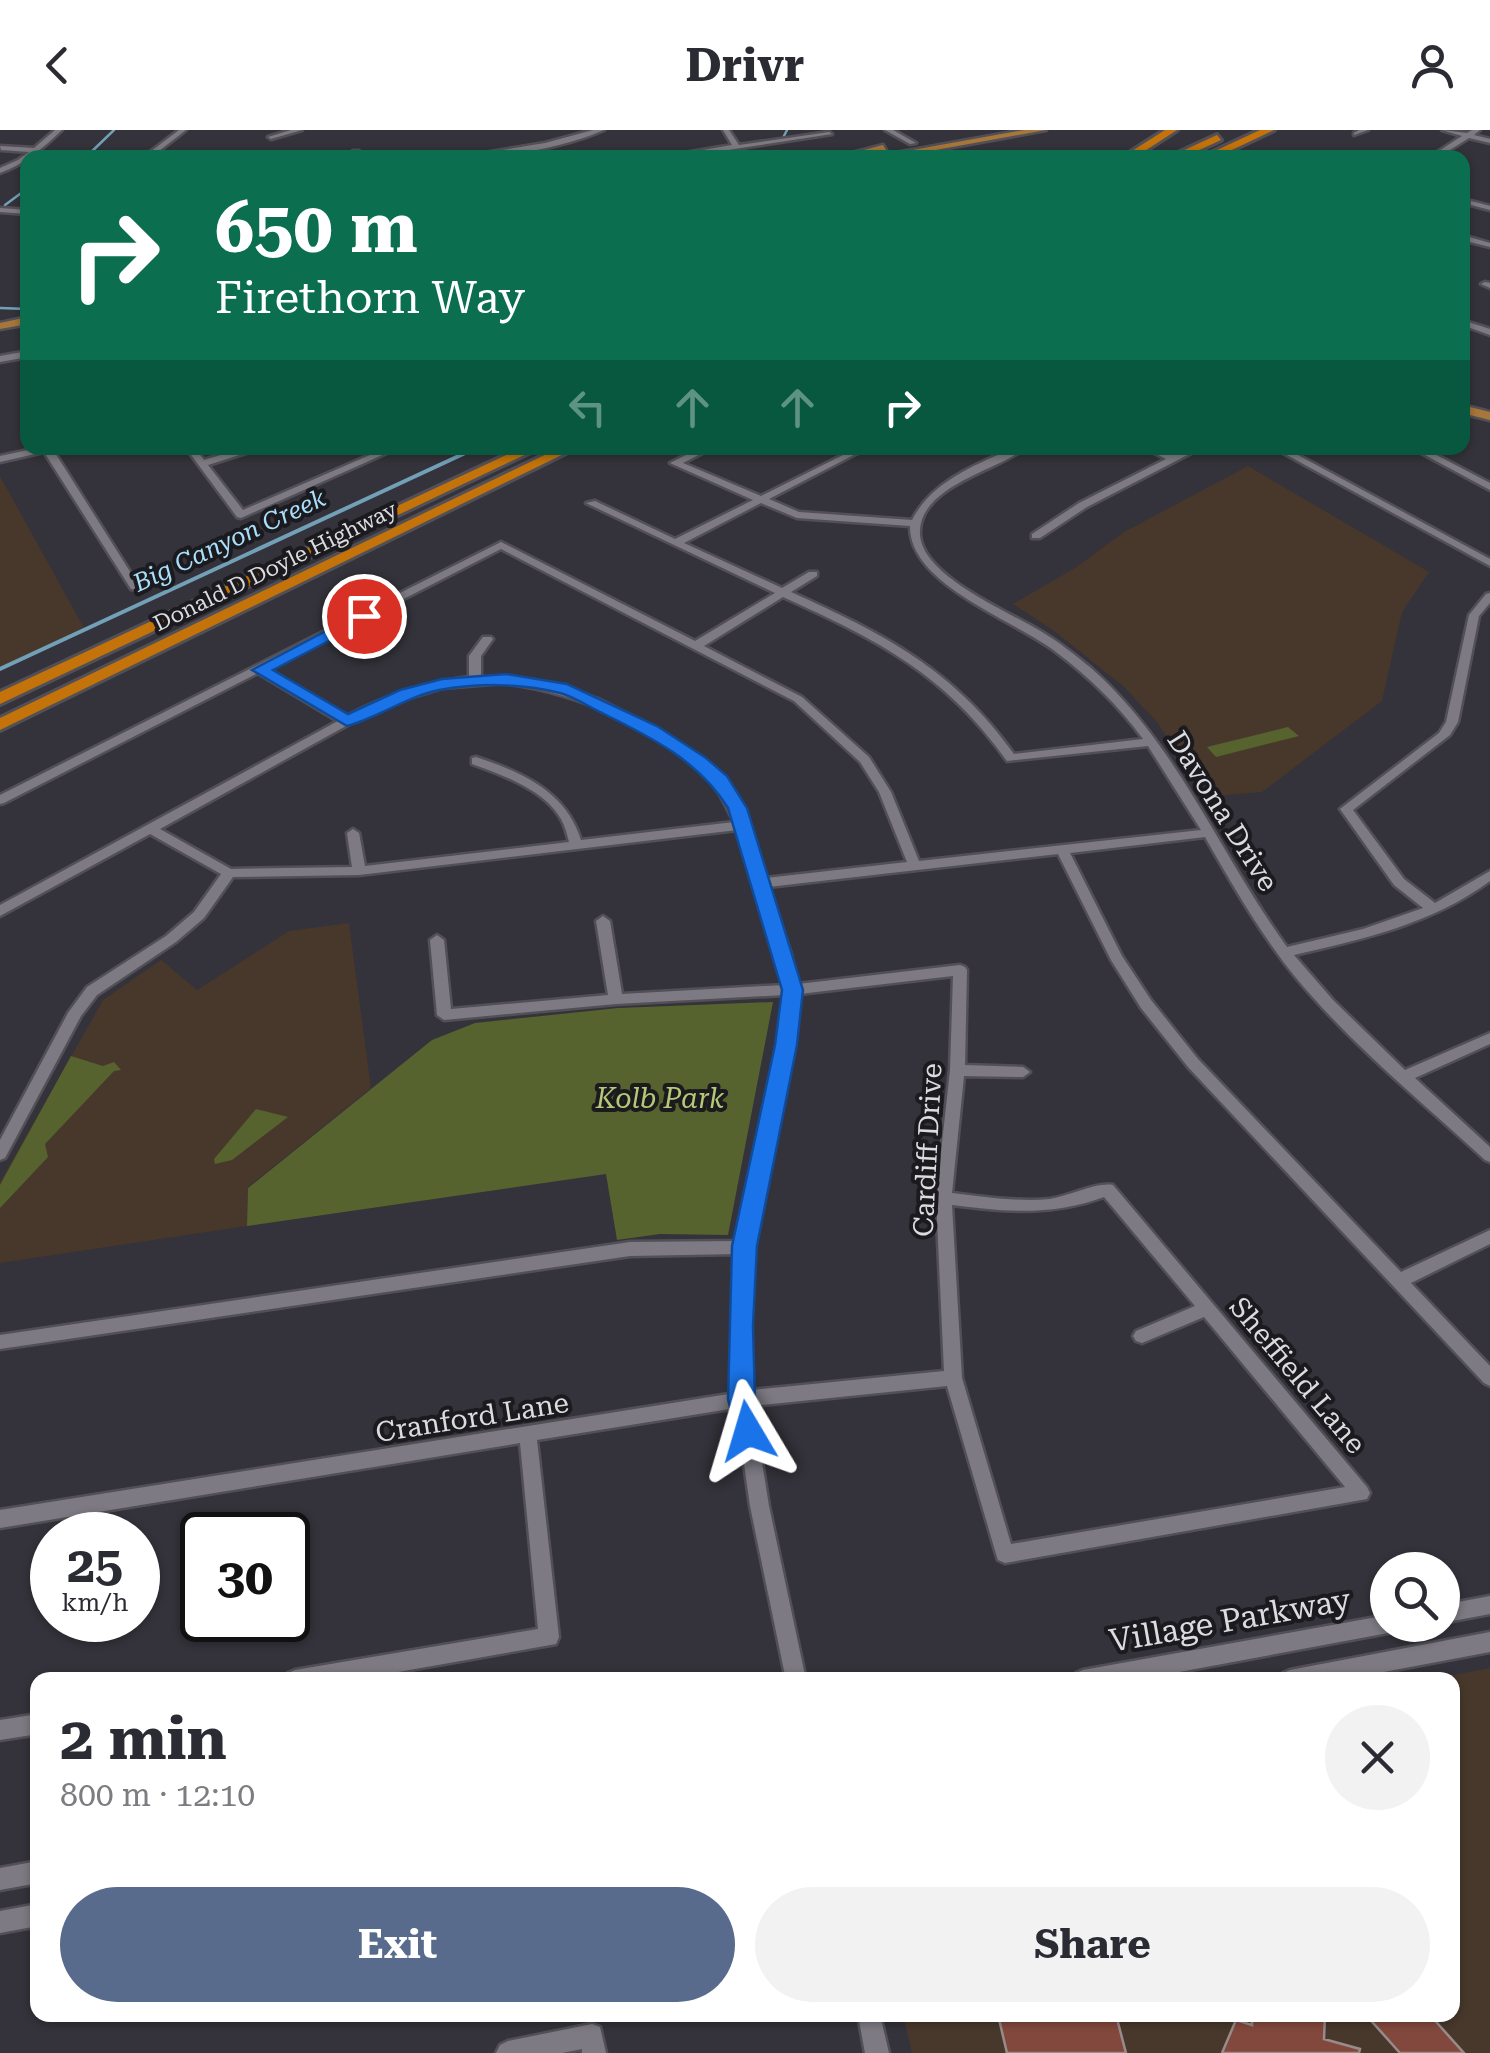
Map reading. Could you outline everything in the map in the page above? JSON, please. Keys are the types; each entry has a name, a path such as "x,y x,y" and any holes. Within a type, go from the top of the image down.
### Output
{"highway":[{"path":"1139,150 1172,130"},
{"path":"1190,150 1234,130"},
{"path":"1223,150 1269,130"},
{"path":"1253,150 1286,130"},
{"name":"Donald D Doyle Highway","path":"0,700 517,455"},
{"name":"Donald D Doyle Highway","path":"0,724 556,455"}],"main road":[{"path":"903,150 1003,130"},
{"path":"889,150 1041,130"},
{"path":"922,145 929,150"},
{"path":"922,145 934,150"}],"street":[{"path":"0,148 36,150 58,130"},
{"path":"156,150 182,130"},
{"path":"271,137 299,130"},
{"path":"510,150 600,130"},
{"path":"726,130 737,147"},
{"path":"888,130 922,145"},
{"path":"902,130 922,145"},
{"path":"1445,130 1490,141"},
{"path":"1444,150 1477,130"},
{"path":"715,150 829,134"},
{"path":"1474,203 1490,208"},
{"path":"51,455 136,589"},
{"path":"196,455 241,515 378,455"},
{"path":"203,464 231,455"},
{"path":"693,455 676,463 797,515 914,523 932,497 1007,455"},
{"path":"675,543 849,455"},
{"path":"1165,455 1172,458"},
{"path":"1036,536 1082,505 1179,455"},
{"path":"1292,455 1490,563"},
{"path":"1430,455 1490,486"},
{"path":"591,503 892,646 930,672 996,733 1010,758 1152,742"},
{"name":"Davona Drive","path":"914,523 915,543 942,577 1024,624 1066,654 1114,697 1152,742 1284,953 1316,990 1490,1156"},
{"path":"0,800 501,545 798,699 866,760 885,792 915,867"},
{"path":"697,645 813,574"},
{"path":"1433,909 1400,882 1346,809 1444,735 1452,722 1474,615 1490,596"},
{"path":"475,680 474,656 487,639"},
{"path":"260,670 347,721"},
{"path":"0,911 347,721 406,693 475,680 535,681 567,689 651,730 720,780 744,825 792,990 786,1045 744,1246 742,1399 794,1672"},
{"path":"476,761 503,771 551,802 566,816 577,846"},
{"path":"150,830 229,873 359,871 744,825"},
{"path":"760,884 1209,832"},
{"path":"353,833 359,871"},
{"path":"1062,850 1116,957 1146,1004 1193,1063 1490,1378"},
{"path":"0,1154 75,1014 92,991 172,939 200,914 229,873"},
{"path":"1284,953 1377,930 1433,909 1490,874"},
{"path":"603,921 616,999"},
{"path":"436,940 444,1016 616,999 792,990"},
{"name":"Cardiff Drive","path":"792,990 960,970 956,1070 944,1198 953,1378 1005,1554"},
{"path":"1406,1076 1490,1038"},
{"path":"956,1070 1023,1072"},
{"name":"Sheffield Lane","path":"944,1198 1042,1209 1080,1201 1107,1189 1361,1494 1005,1554"},
{"path":"1400,1280 1490,1237"},
{"path":"0,1342 630,1250 744,1246"},
{"path":"1142,1336 1206,1309"},
{"name":"Cranford Lane","path":"0,1519 742,1399 953,1378"},
{"path":"342,1672 548,1637 528,1436"},
{"path":"1460,1611 1490,1606"},
{"name":"Village Parkway","path":"1127,1672 1370,1627"},
{"path":"1332,1672 1490,1642"},
{"path":"0,1730 30,1725"},
{"path":"0,1878 30,1873"},
{"path":"0,1922 30,1916"},
{"path":"871,2022 878,2053"},
{"path":"508,2053 593,2044"}],"shaded area":[{"path":"1248,466 1429,572 1402,612 1382,701 1262,792 1207,797 1157,722 1123,686 1053,630 1013,604 1075,568 1124,532"},
{"path":"0,476 84,628 0,667"},
{"path":"349,923 371,1088 248,1187 247,1226 0,1263 0,1182 103,1000 161,960 197,990 289,931"},
{"path":"1490,1668 1490,2053 912,2053 905,2022 1460,2022 1460,1674"}],"green space":[{"path":"1288,727 1299,736 1216,757 1207,747"},
{"name":"Kolb Park","path":"773,1002 728,1235 660,1234 617,1240 606,1174 247,1226 248,1188 432,1040 475,1023 618,1008"},
{"path":"71,1056 103,1066 114,1062 121,1070 114,1071 45,1144 48,1157 0,1208 0,1185"},
{"path":"256,1109 288,1117 232,1160 215,1164 214,1159"}],"building":[{"path":"1000,2022 1118,2022 1126,2053 1007,2053"},
{"path":"1235,2022 1325,2022 1324,2039 1360,2049 1359,2053 1222,2053"},
{"path":"1372,2022 1436,2022 1464,2053 1400,2053"}],"waterway":[{"path":"93,150 114,130"},
{"name":"Big Canyon Creek","path":"784,136 787,130"},
{"path":"5,205 20,194"},
{"path":"0,308 20,309"},
{"name":"Big Canyon Creek","path":"0,669 461,455"}],"route":[{"path":"364,616 260,670 347,721 406,693 442,684 506,679 567,689 651,730 700,762 720,780 738,808 792,990 786,1045 744,1246 740,1326 742,1399 748,1431"}]}
